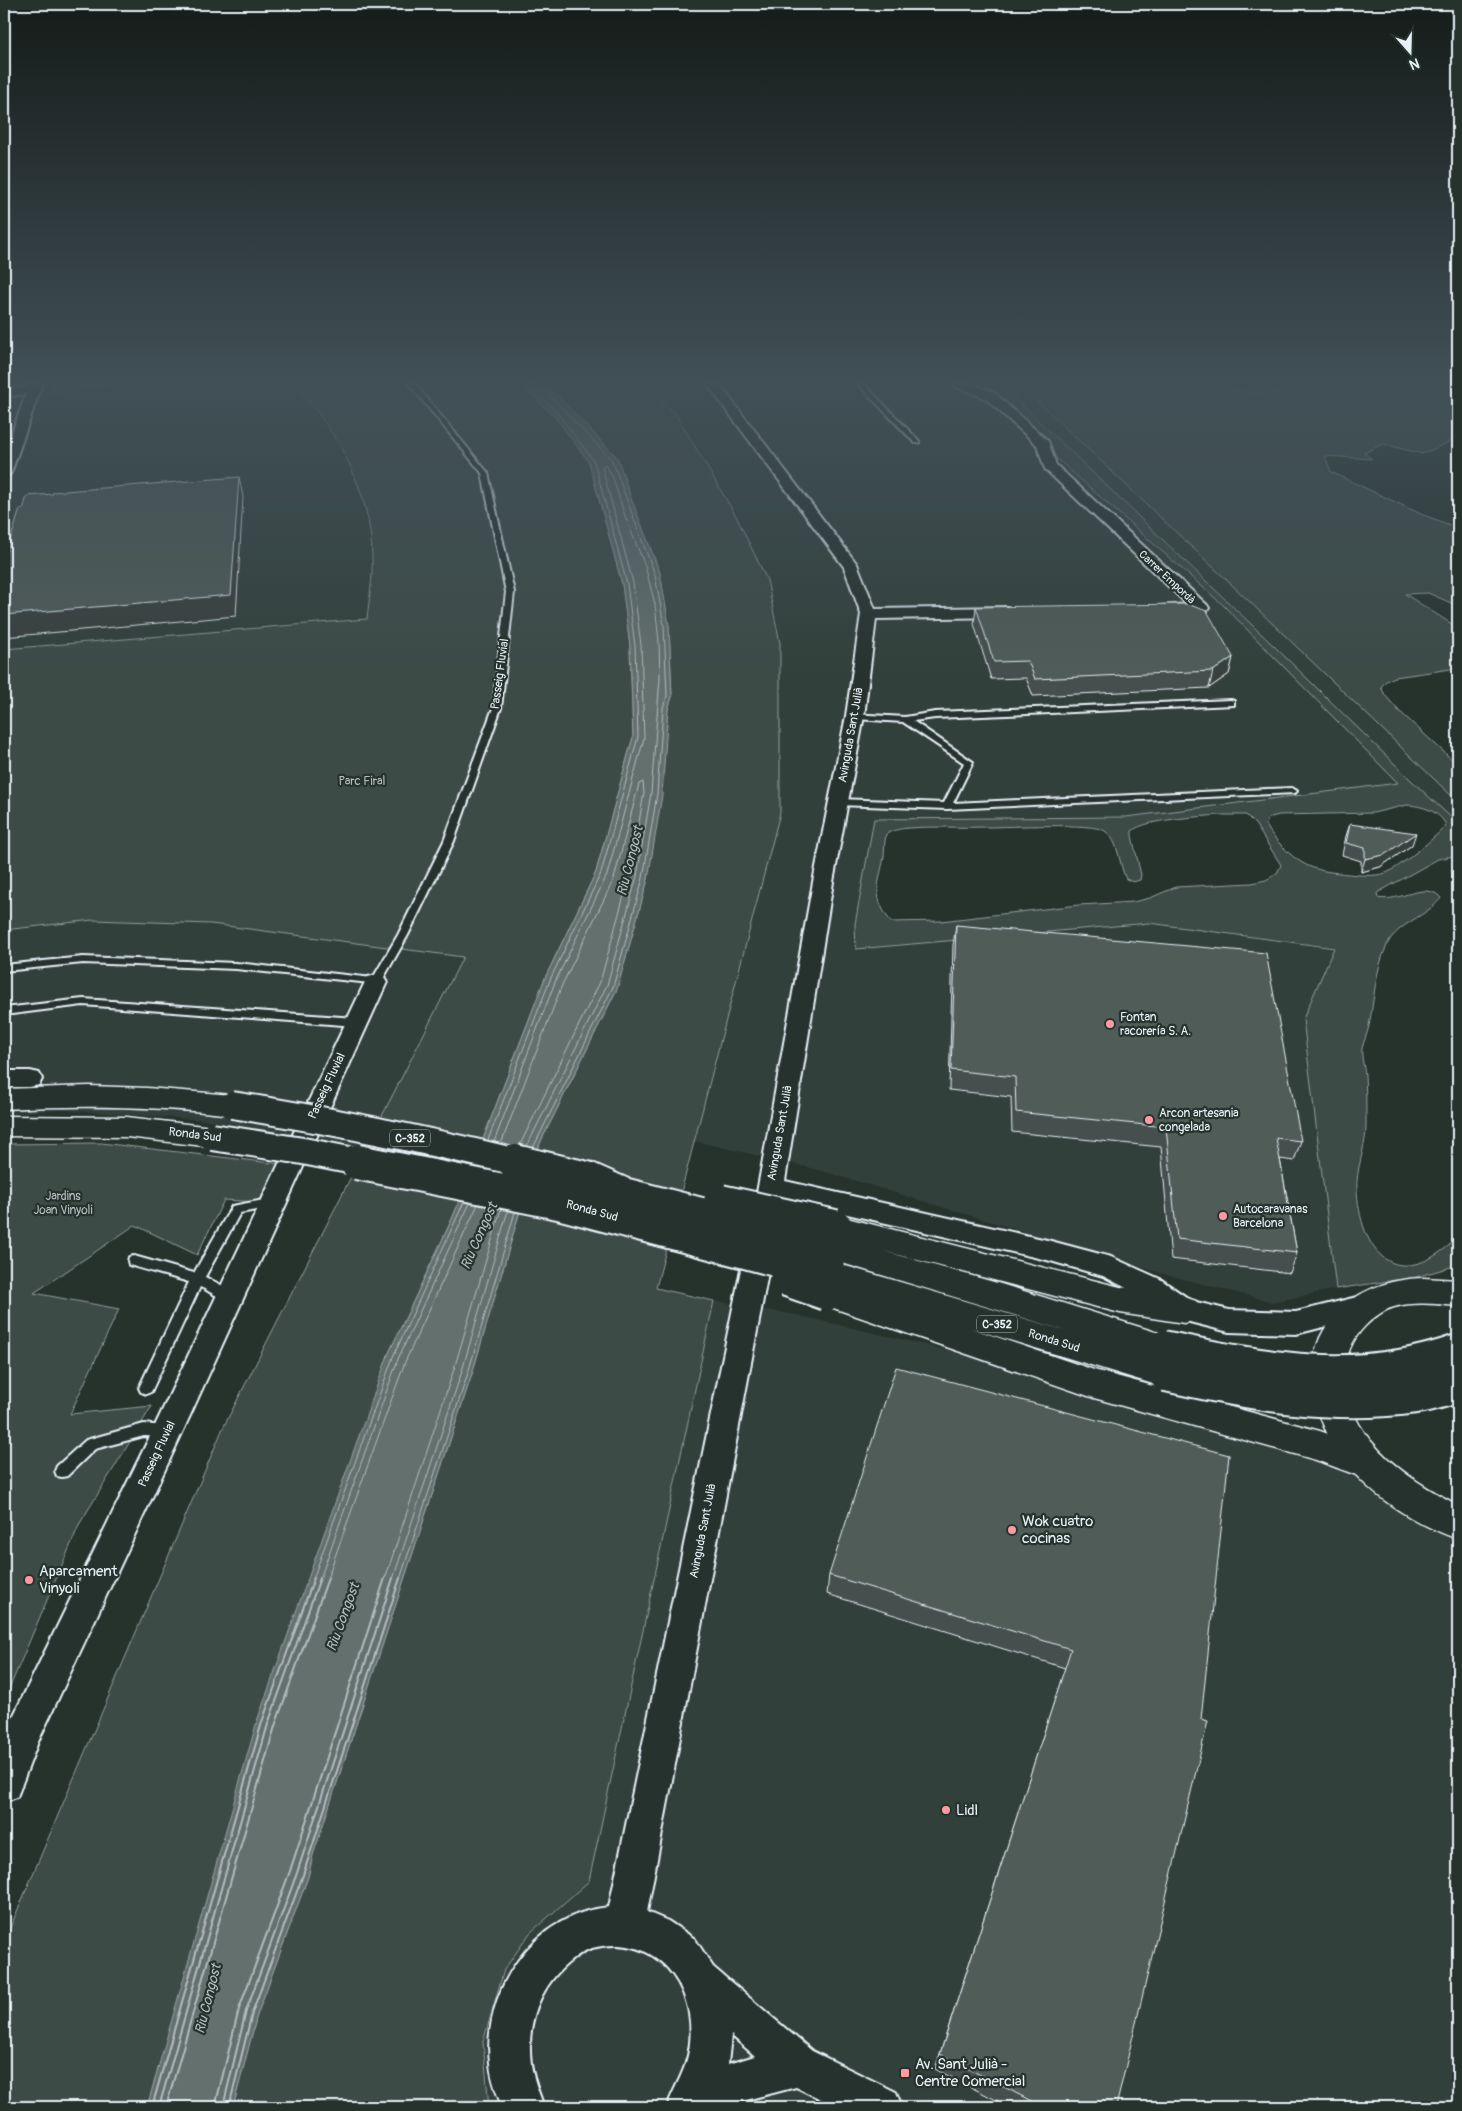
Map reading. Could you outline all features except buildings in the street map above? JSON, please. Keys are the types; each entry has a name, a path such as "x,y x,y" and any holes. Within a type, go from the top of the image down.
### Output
{"main road":[{"path":"17,1079 125,1084 184,1099"},
{"name":"Ronda Sud","path":"4,1099 38,1096 184,1099 310,1117 359,1127 587,1179 623,1195 831,1261 1165,1361"},
{"name":"Ronda Sud","path":"4,1126 127,1127 212,1137 303,1151 559,1202 831,1261"},
{"path":"831,1261 1184,1310"},
{"path":"831,1261 1094,1384 1320,1446 1370,1465"},
{"path":"1458,1292 1425,1290 1391,1295 1365,1306 1340,1329 1327,1358 1328,1391 1342,1428 1370,1465 1417,1502 1458,1522"},
{"name":"C-352","path":"1165,1361 1239,1365 1293,1371 1342,1372 1397,1368 1448,1357 1458,1352"},
{"name":"C-352","path":"1165,1361 1242,1391 1297,1399 1353,1401 1418,1396 1458,1386"}],"street":[{"name":"Avinguda Sant Julià","path":"625,1925 771,1187 823,882 855,716 869,614 852,567 787,483"},
{"name":"Carrer Empordà","path":"1068,483 1201,608 1152,609"},
{"path":"869,614 1025,611"},
{"name":"Passeig Fluvial","path":"4,1784 23,1735 168,1431 376,982"},
{"path":"771,1187 1047,1250 1111,1268 1150,1287 1184,1310 1229,1321 1296,1324 1365,1306"},
{"path":"523,2107 510,2071 509,2033 519,1996 537,1965 563,1942 593,1928 625,1925 655,1934 681,1953 700,1982 711,2016 710,2054 693,2100"},
{"path":"700,1982 796,2066 881,2107"},
{"path":"693,2100 796,2066"}],"lane":[{"name":"Passeig Fluvial","path":"376,982 403,935 449,841 497,708 510,592 486,483"},
{"path":"855,716 905,720 935,716 1231,703"},
{"path":"905,720 969,762 947,806"},
{"path":"838,802 947,806 1292,792"},
{"path":"4,968 83,960 236,966 376,982"},
{"path":"4,1012 83,1002 356,1022"},
{"path":"146,1388 197,1279 236,1209 274,1203"},
{"path":"134,1261 197,1279 230,1296"},
{"path":"62,1471 91,1444 144,1430 168,1431"}],"shaded area":[{"path":"4,483 359,483 368,524 372,558 368,619 4,649"},
{"path":"716,483 1084,483 1223,605 1399,783 1126,817 874,819 857,949 1149,923 1334,949 1303,1019 1336,1289 1273,1302 1167,1275 823,1171 695,1141 780,813 767,580 736,516"},
{"path":"1103,483 1123,483 1458,802 1458,824 1413,782"},
{"path":"93,920 211,924 463,957 365,1149 207,1120 60,1110 4,1113 4,930"},
{"path":"714,1301 796,1315 1094,1384 1320,1446 1417,1503 1458,1523 1458,2107 489,2107 483,2042 504,1970 530,1933 589,1881"}],"green space":[{"name":"Parc Firal","path":"357,483 595,483 622,584 630,646 633,737 596,872 545,978 453,1217 388,1355 185,1980 147,2107 4,2107 4,1942 223,1428 463,957 211,924 93,920 4,930 4,649 367,619 372,558 366,509"},
{"path":"625,483 716,483 736,516 767,580 780,643 780,813 656,1288 714,1301 589,1881 530,1933 504,1970 483,2042 489,2107 233,2107 257,2015 308,1877 313,1855 472,1374 540,1143 617,989 648,879 668,709 672,697 669,626 660,573"},
{"path":"1084,483 1103,483 1458,824 1458,855 1438,859 1377,893 1378,898 1386,899 1428,891 1435,893 1441,898 1435,905 1405,925 1392,937 1380,965 1369,1026 1362,1048 1365,1075 1366,1132 1358,1174 1357,1191 1360,1215 1367,1235 1376,1251 1388,1261 1403,1265 1419,1263 1438,1254 1458,1237 1458,1265 1416,1277 1336,1289 1303,1019 1334,948 1149,923 856,949 855,924 874,819 1126,817 1398,783 1223,605","holes":["1407,805 1418,806 1434,812 1446,825 1427,844 1399,866 1386,873 1377,875 1337,873 1312,868 1290,854 1275,839 1266,825 1268,818 1279,815 1373,813","1219,815 1246,815 1255,824 1281,865 1277,873 1266,880 1252,883 1176,887 1150,898 1133,902 1079,905 941,921 891,922 885,914 879,899 878,886 884,859 886,834 897,830 928,827 1049,826 1097,828 1110,835 1116,846 1126,879 1133,882 1140,880 1141,875 1132,831 1160,821"]},
{"path":"1123,483 1354,483 1421,514 1458,528 1458,606 1428,593 1405,594 1458,628 1458,668 1395,677 1386,681 1381,687 1397,709 1458,765 1458,802"},
{"name":"Jardins Joan Vinyoli","path":"101,1143 280,1164 259,1202 224,1200 197,1255 135,1225 34,1293 119,1309 70,1414 152,1406 80,1523 4,1701 4,1144"}],"water":[{"name":"Riu Congost","path":"595,483 626,483 660,573 669,626 672,697 668,709 662,795 648,879 617,989 540,1143 472,1374 313,1855 308,1877 257,2015 233,2107 147,2107 257,1721 388,1355 453,1217 545,978 596,872 633,737 630,646 622,584"}],"place":[{"name":"Fontan racorería S. A.","path":"1110,1024"},
{"name":"Arcon artesania congelada","path":"1149,1120"},
{"name":"Autocaravanas Barcelona","path":"1223,1216"},
{"name":"Wok cuatro cocinas","path":"1012,1530"},
{"name":"Aparcament Vinyoli","path":"29,1580"},
{"name":"Lidl","path":"946,1810"},
{"name":"Av. Sant Julià - Centre Comercial","path":"905,2073"}]}
